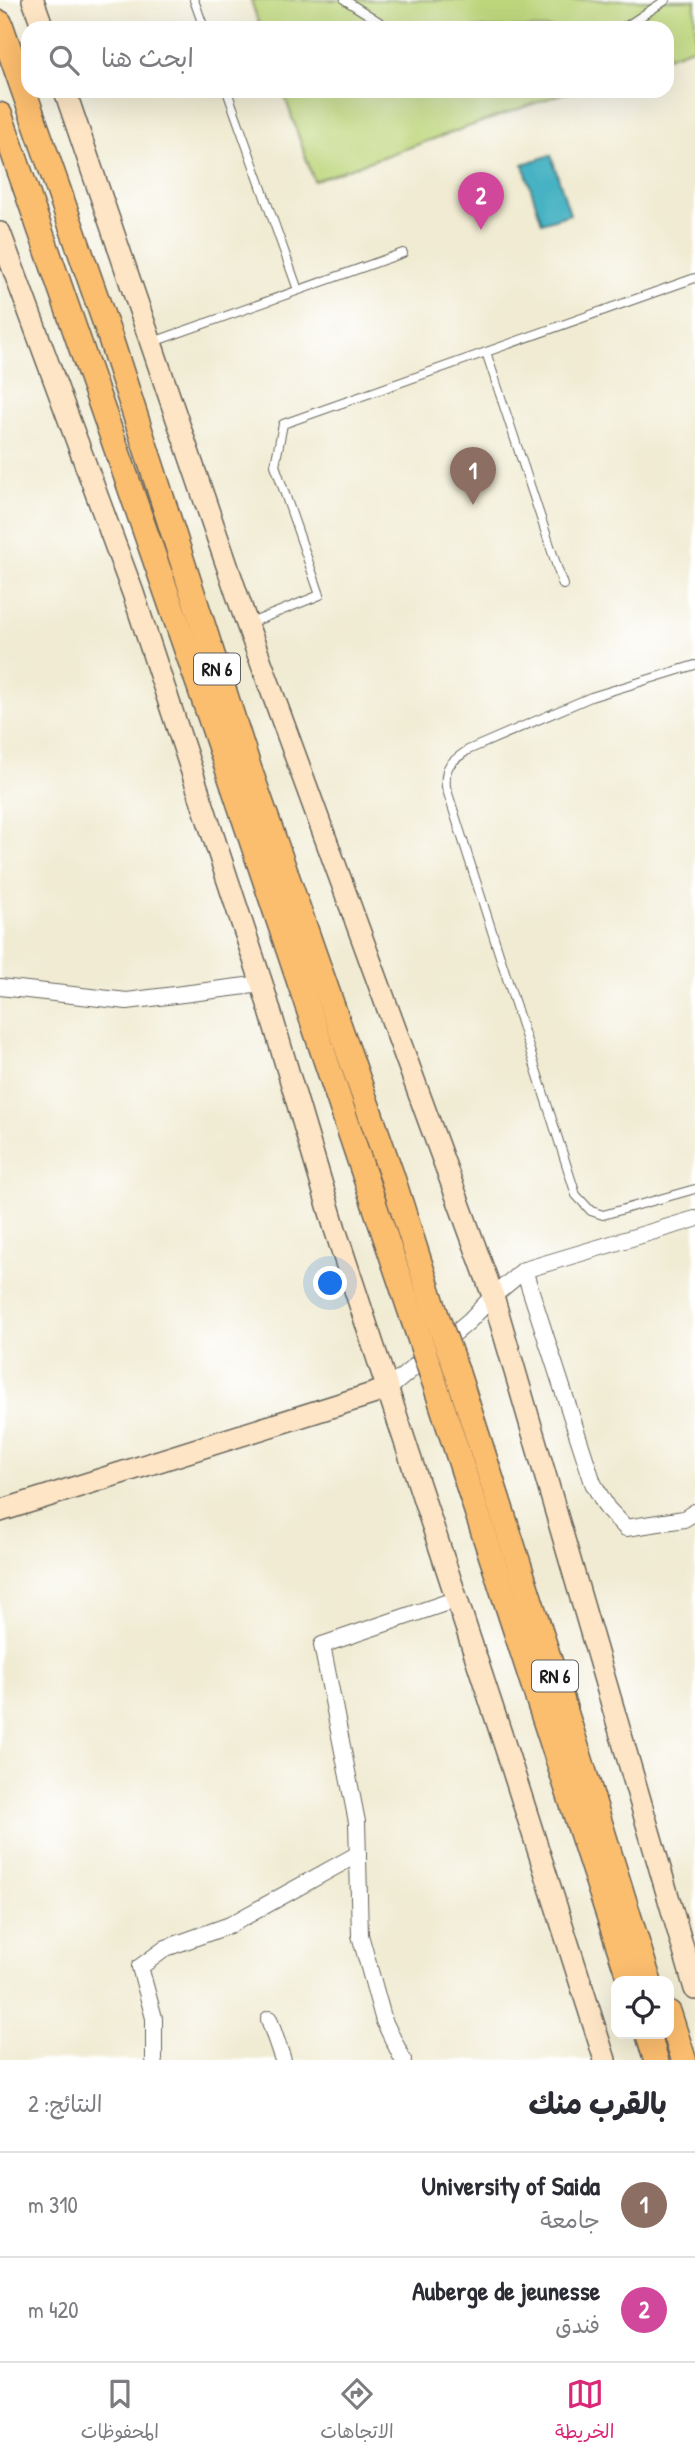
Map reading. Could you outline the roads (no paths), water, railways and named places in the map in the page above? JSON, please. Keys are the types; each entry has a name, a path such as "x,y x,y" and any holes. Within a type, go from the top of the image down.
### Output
{"main road":[{"name":"RN 6","path":"0,23 21,83"},
{"name":"RN 6","path":"26,98 110,337 249,768 392,1176 425,1317"},
{"name":"RN 6","path":"0,115 212,723 425,1317 599,1855 647,1976"},
{"name":"RN 6","path":"599,1855 621,1976"},
{"name":"RN 6","path":"599,1855 629,1976"},
{"name":"RN 6","path":"599,1855 656,1976"},
{"path":"674,2029 684,2060"},
{"path":"639,2039 645,2060"},
{"path":"650,2039 656,2060"},
{"path":"667,2039 673,2060"}],"street":[{"path":"33,0 40,21"},
{"path":"67,98 153,342 247,624 492,1296 695,1989"},
{"path":"0,233 133,593 261,984 335,1229 605,2060"},
{"path":"0,987 127,1001 261,984"},
{"path":"0,1511 388,1389 469,1321 492,1296 524,1270 695,1219"},
{"path":"524,1270 593,1483 607,1507 626,1528 684,1519 695,1512"},
{"path":"403,2060 384,2021 360,1935 357,1822 322,1645 457,1600"},
{"path":"154,2060 154,2018 140,1967 166,1948 230,1925 358,1854"},
{"path":"270,2019 283,2060"}],"lane":[{"path":"194,0 202,21"},
{"path":"345,0 378,21"},
{"path":"634,21 666,0"},
{"path":"229,98 298,290"},
{"path":"153,342 403,253"},
{"path":"247,624 320,595 275,465 283,424 695,278"},
{"path":"486,352 563,585"},
{"path":"695,665 591,697 468,750 450,764 445,774 446,787 576,1195 591,1211 603,1215 695,1189"}],"water":[{"path":"551,155 570,214 542,223 523,164"}],"place":[{"name":"Auberge de jeunesse","path":"481,230"},
{"name":"University of Saida","path":"473,505"}]}
